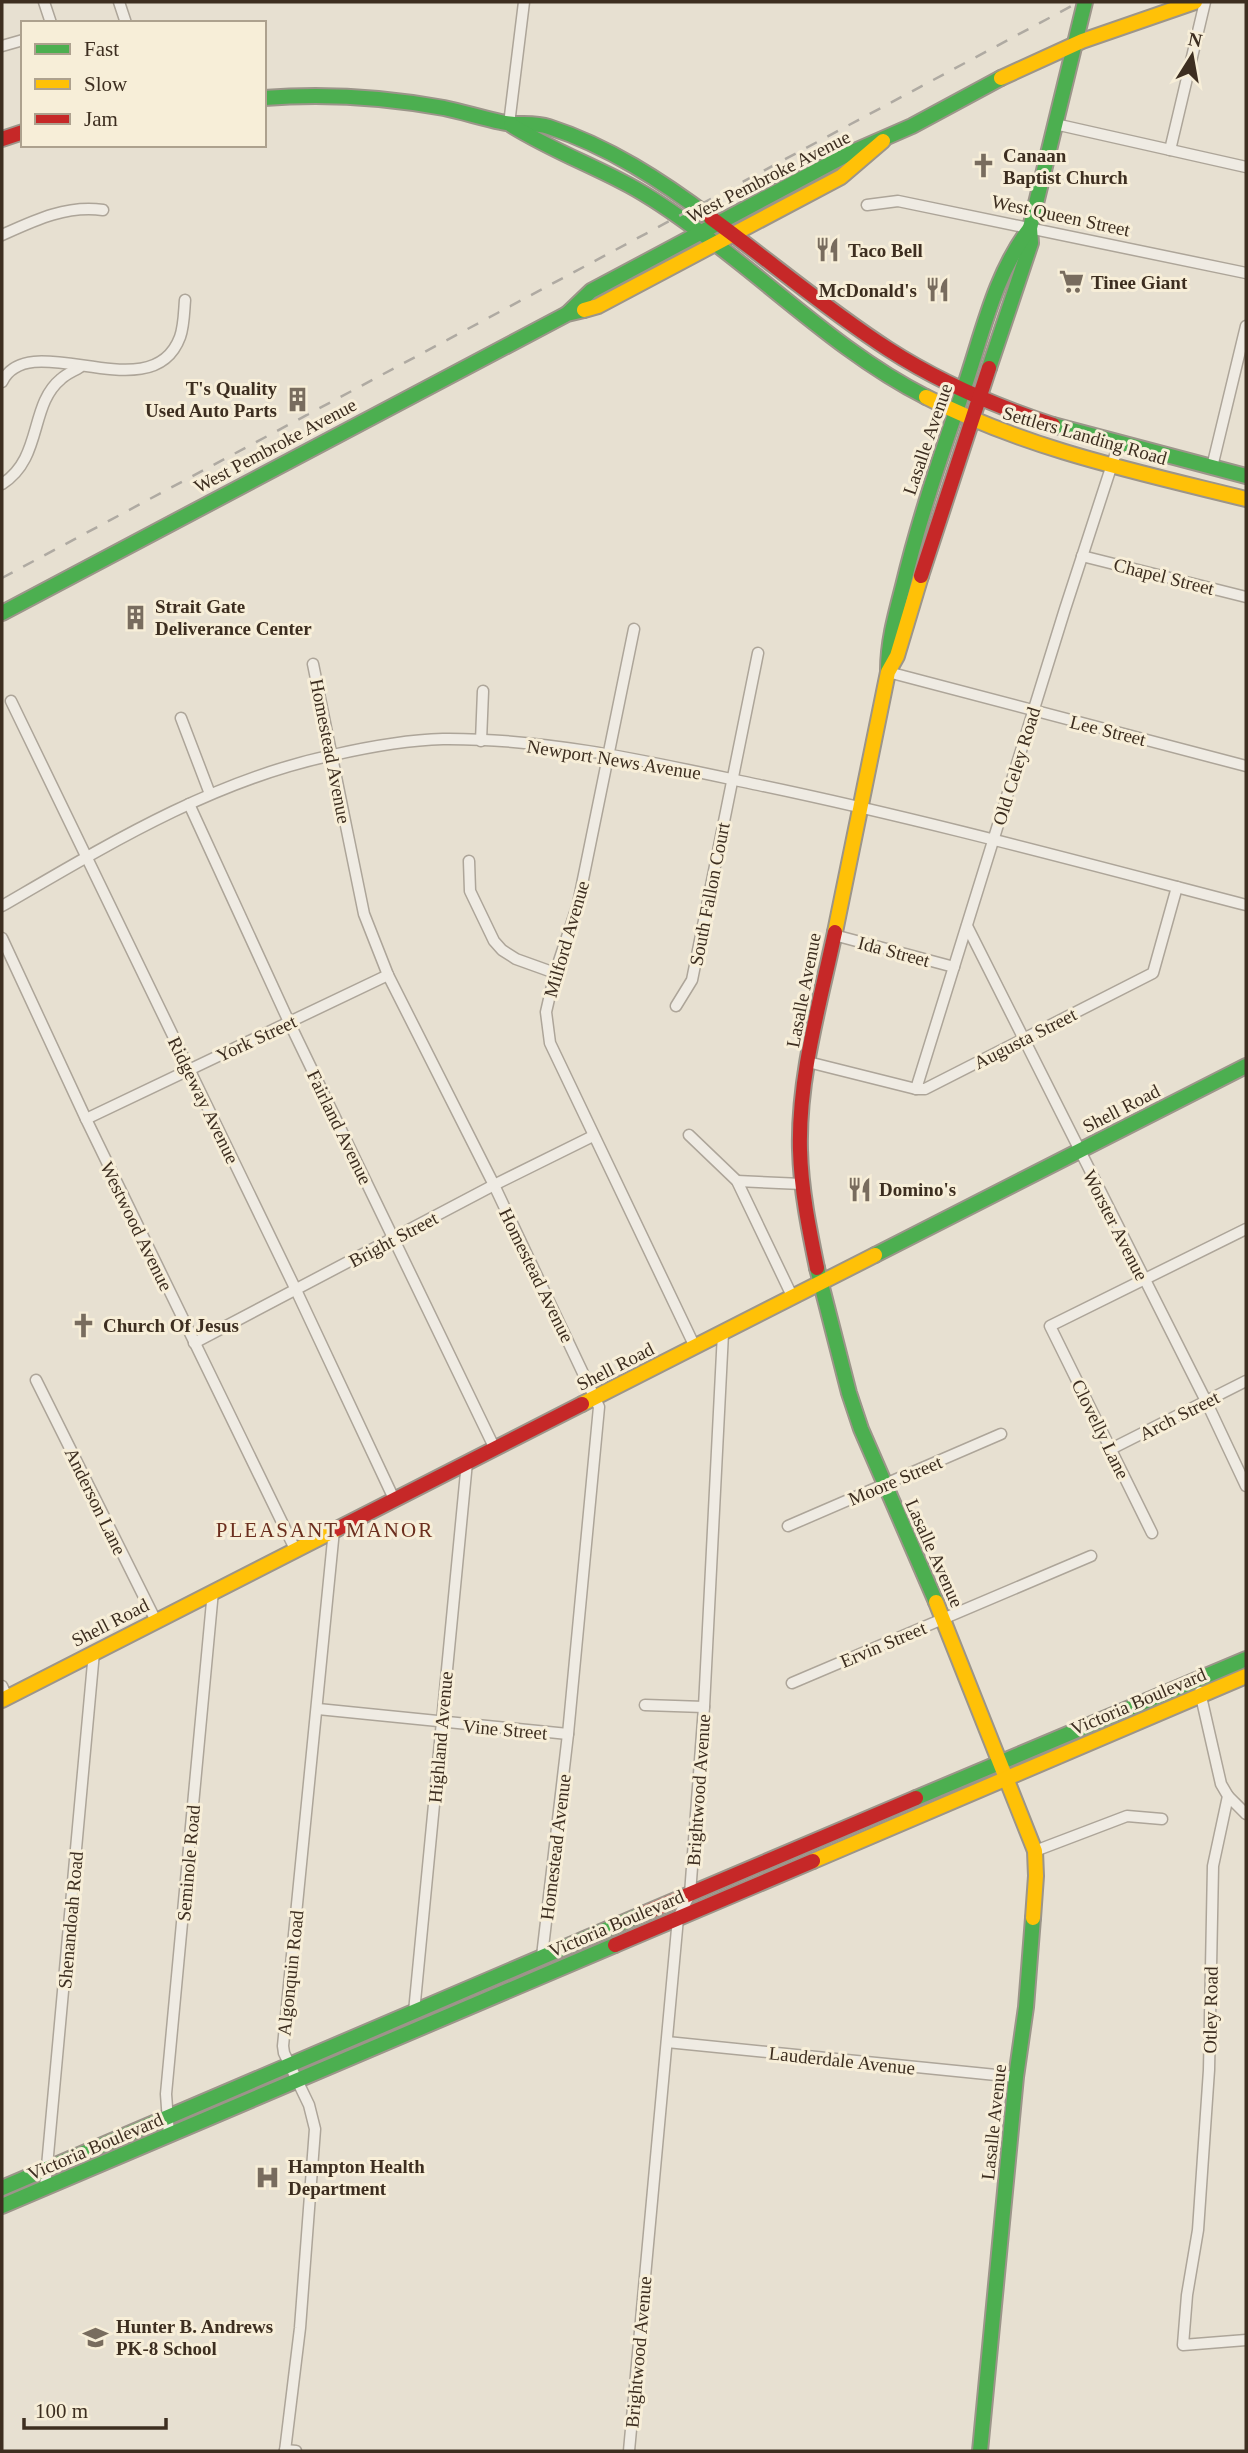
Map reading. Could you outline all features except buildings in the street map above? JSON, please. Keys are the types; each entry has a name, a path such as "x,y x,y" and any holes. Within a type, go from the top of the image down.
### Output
{"main road":[{"name":"Lasalle Avenue","path":"888,672 897,656 934,531 1031,243 1030,228 1085,2"},
{"name":"West Pembroke Avenue","path":"567,314 591,291 848,153 883,142 1016,71 1075,44 1144,17 1195,2"},
{"path":"266,98 320,96 387,100 444,108 509,124 545,126 598,148 660,183 733,234"},
{"path":"509,124 537,143 593,166 641,191 715,244"},
{"path":"2,139 21,133"},
{"name":"West Pembroke Avenue","path":"2,612 567,314 598,306 841,177 883,142"},
{"name":"Lasalle Avenue","path":"980,2451 1016,2077 1026,2007 1036,1876 1035,1851 943,1619 884,1485 849,1393 808,1229 800,1153 808,1062 888,672 887,654 908,564 1000,284 1020,239 1030,228"},
{"name":"Settlers Landing Road","path":"733,234 889,349 979,399 1052,426 1246,476"},
{"name":"Settlers Landing Road","path":"715,244 851,350 902,383 972,420 1025,440 1246,499"},
{"name":"Shell Road","path":"4,1694 156,1621 1246,1066"},
{"name":"Victoria Boulevard","path":"2,2188 542,1956 1246,1659"},
{"name":"Victoria Boulevard","path":"2,2206 1246,1676"}],"street":[{"path":"44,2 50,21"},
{"path":"119,2 125,21"},
{"path":"509,124 524,2"},
{"path":"1170,150 1205,2"},
{"path":"2,46 21,41"},
{"path":"1055,124 1246,167"},
{"name":"West Queen Street","path":"867,205 898,201 1246,273"},
{"path":"2,235 49,214 84,207 103,210"},
{"path":"2,382 4,377 19,365 42,361 80,367 130,370 155,364 169,354 180,338 185,300"},
{"path":"1212,467 1246,326"},
{"path":"2,484 18,471 34,439 41,409 50,393 60,379 80,367"},
{"name":"Old Celey Road","path":"916,1089 1119,443"},
{"name":"Chapel Street","path":"1082,555 1246,597"},
{"name":"Milford Avenue","path":"634,629 578,904 555,973 546,1012 550,1043 695,1347"},
{"name":"South Fallon Court","path":"676,1006 692,980 758,653"},
{"name":"Homestead Avenue","path":"313,664 364,914 388,975 494,1185 596,1397 599,1419 568,1734 542,1956"},
{"name":"Lee Street","path":"888,672 1246,766"},
{"path":"481,741 483,691"},
{"name":"Ridgeway Avenue","path":"11,701 394,1499"},
{"path":"181,718 210,794"},
{"name":"Newport News Avenue","path":"2,906 86,857 189,804 256,776 331,755 441,739 540,746 609,755 732,779 859,806 1246,905"},
{"name":"Fairland Avenue","path":"189,804 289,1022 495,1449"},
{"path":"468,861 470,891 494,941 516,959 555,973"},
{"name":"Augusta Street","path":"916,1089 925,1089 1153,972 1177,887"},
{"name":"Worster Avenue","path":"967,926 1206,1401 1246,1486"},
{"name":"Ida Street","path":"834,935 954,967"},
{"name":"Westwood Avenue","path":"2,938 86,1119 295,1549"},
{"name":"York Street","path":"86,1119 388,975"},
{"path":"808,1062 916,1089"},
{"path":"689,1135 737,1181 793,1298"},
{"name":"Bright Street","path":"194,1343 593,1136"},
{"path":"737,1181 802,1184"},
{"path":"1144,1280 1246,1229"},
{"name":"Clovelly Lane","path":"1144,1280 1050,1326 1152,1533"},
{"name":"Brightwood Avenue","path":"629,2451 678,1918 690,1894 704,1707 723,1333"},
{"name":"Anderson Lane","path":"36,1380 156,1621"},
{"name":"Arch Street","path":"1111,1449 1246,1381"},
{"name":"Moore Street","path":"788,1526 1001,1434"},
{"name":"Highland Avenue","path":"414,2012 467,1462"},
{"name":"Algonquin Road","path":"289,2451 315,2144 313,2117 284,2050 285,2018 334,1530"},
{"name":"Ervin Street","path":"792,1683 1091,1556"},
{"name":"Seminole Road","path":"169,2135 166,2094 213,1591"},
{"name":"Shenandoah Road","path":"45,2188 94,1652"},
{"path":"1197,1679 1222,1784 1228,1796 1246,1814"},
{"path":"645,1705 704,1707"},
{"name":"Vine Street","path":"318,1710 568,1734"},
{"name":"Otley Road","path":"1228,1796 1213,1866 1209,2070 1198,2230 1187,2295 1183,2345 1246,2340"},
{"path":"1035,1851 1127,1816 1161,1819"},
{"name":"Lauderdale Avenue","path":"667,2042 1016,2077"}],"railway":[{"path":"2,578 1079,2"}],"traffic: fast":[{"path":"989,368 1031,243 1030,228 1085,2"},
{"path":"568,313 591,291 848,154 912,126 1001,78"},
{"path":"266,98 332,96 399,101 444,108 507,123 549,127 613,154 711,218"},
{"path":"511,125 656,201 718,246 834,338 894,379 926,397"},
{"path":"888,670 895,617 931,487 998,286 1030,228"},
{"path":"2,613 567,314 584,310"},
{"path":"1053,425 1246,476"},
{"path":"875,1255 1246,1066"},
{"path":"817,1268 861,1429 936,1602"},
{"path":"916,1798 1246,1659"},
{"path":"2,2188 645,1913"},
{"path":"980,2451 1033,1918"},
{"path":"2,2206 615,1945"}],"traffic: slow":[{"path":"1001,78 1082,41 1195,2"},
{"path":"584,310 598,306 841,177 883,141"},
{"path":"926,397 964,415 1043,445 1123,469 1246,499"},
{"path":"835,932 888,672 897,656 921,576"},
{"path":"582,1404 875,1255"},
{"path":"2,1700 337,1529"},
{"path":"936,1602 1035,1851 1033,1918"},
{"path":"813,1861 1246,1676"}],"traffic: jam":[{"path":"2,139 21,133"},
{"path":"711,218 842,318 907,361 968,392 1053,425"},
{"path":"921,576 989,368"},
{"path":"817,1268 802,1180 800,1123 811,1040 835,932"},
{"path":"337,1529 582,1404"},
{"path":"645,1913 916,1798"},
{"path":"615,1945 813,1861"}],"place":[{"name":"Canaan Baptist Church","path":"983,166"},
{"name":"Taco Bell","path":"828,250"},
{"name":"Tinee Giant","path":"1071,282"},
{"name":"McDonald's","path":"937,290"},
{"name":"T's Quality Used Auto Parts","path":"297,399"},
{"name":"Strait Gate Deliverance Center","path":"135,617"},
{"name":"Domino's","path":"859,1189"},
{"name":"Church Of Jesus","path":"83,1325"},
{"name":"Hampton Health Department","path":"268,2177"},
{"name":"Hunter B. Andrews PK-8 School","path":"96,2337"}],"district":[{"name":"PLEASANT MANOR","path":"325,1530"}]}
